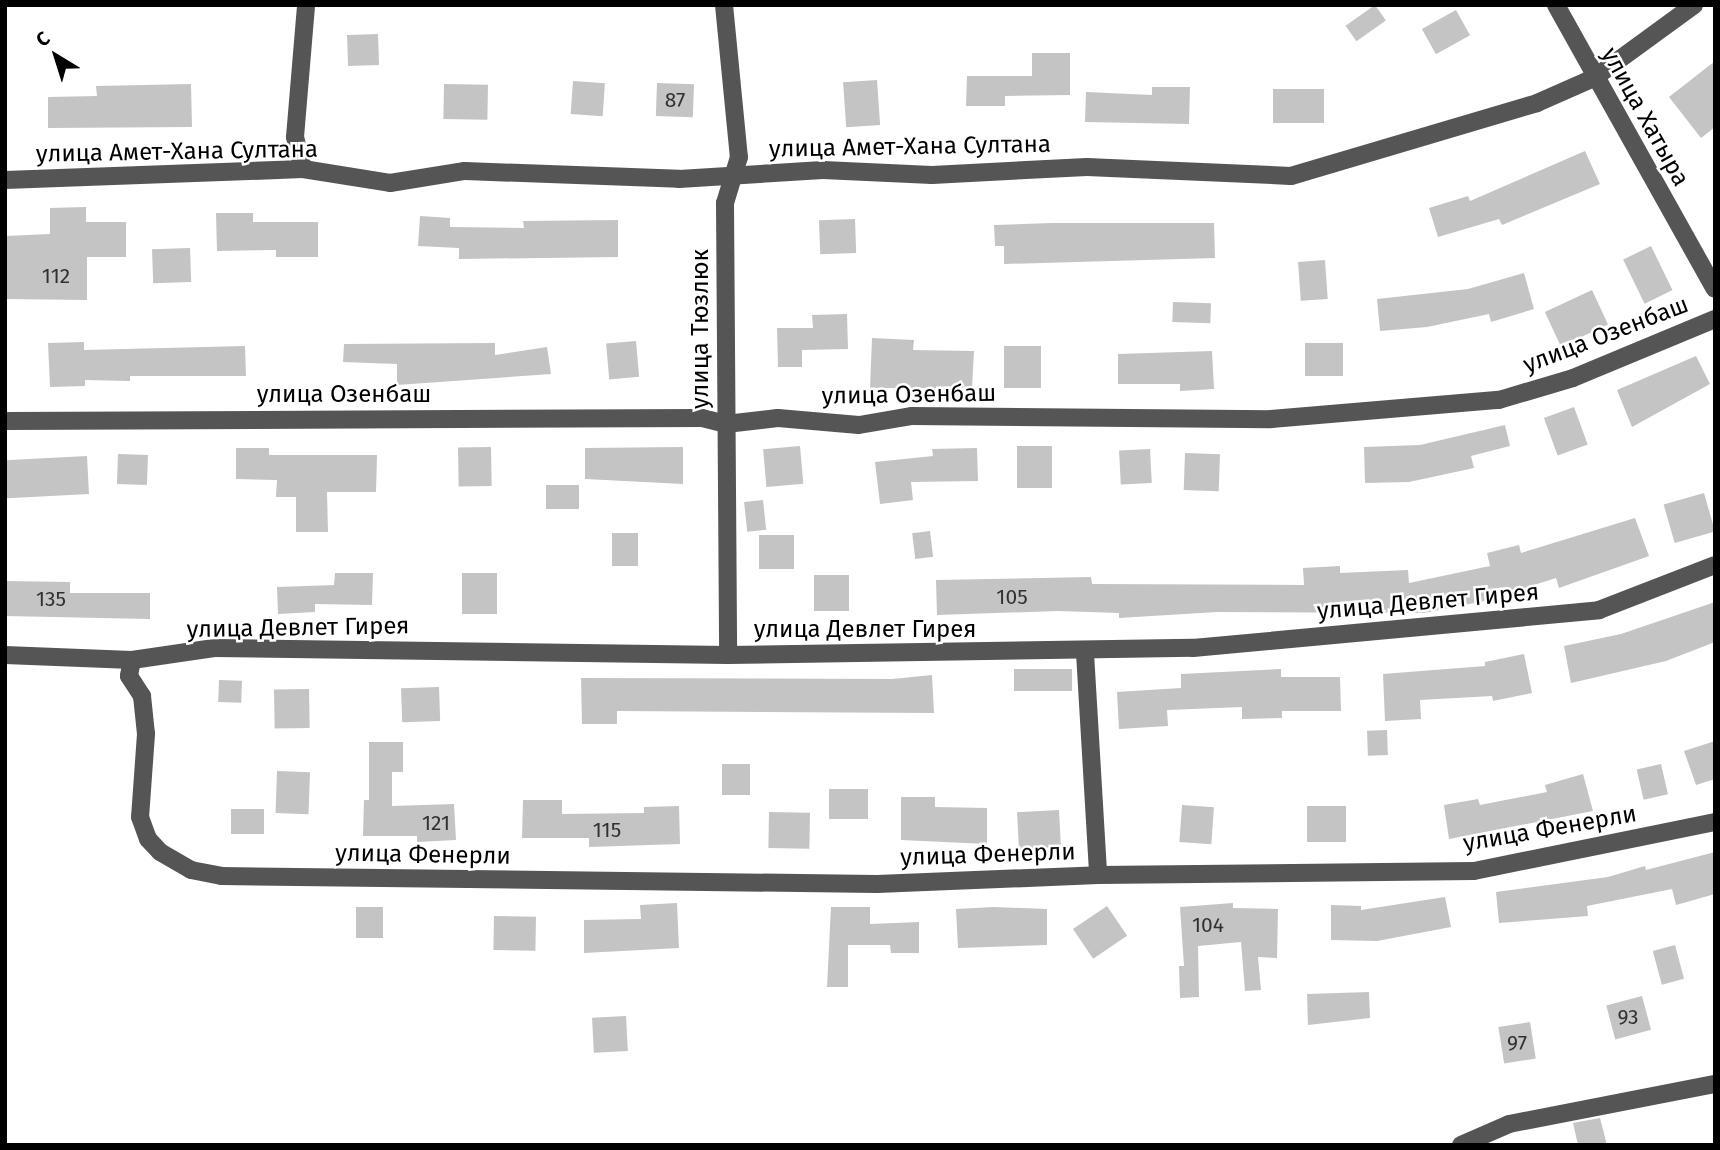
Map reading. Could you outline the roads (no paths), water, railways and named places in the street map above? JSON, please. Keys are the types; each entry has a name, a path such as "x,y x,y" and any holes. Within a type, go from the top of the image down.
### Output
{"street":[{"path":"303,169 295,137 306,5"},
{"name":"улица Тюзлюк","path":"724,5 739,157 725,203 728,655"},
{"name":"улица Хатыра","path":"1556,5 1594,78 1715,289"},
{"name":"улица Амет-Хана Султана","path":"5,180 303,169 390,183 465,171 734,177 823,170 932,175 1087,167 1291,176 1537,103 1594,78 1694,5"},
{"name":"улица Озенбаш","path":"5,421 702,418 726,424 778,418 859,425 912,416 1271,419 1440,408 1499,400 1573,378 1715,319"},
{"name":"улица Девлет Гирея","path":"5,655 132,660 214,648 728,655 1085,653 1193,648 1599,610 1715,565"},
{"path":"1085,653 1098,874"},
{"name":"улица Фенерли","path":"132,660 129,676 142,696 146,734 140,817 148,839 160,852 191,870 258,876 877,884 1098,874 1474,871 1715,822"},
{"path":"1461,1144 1508,1124 1715,1084"}]}
